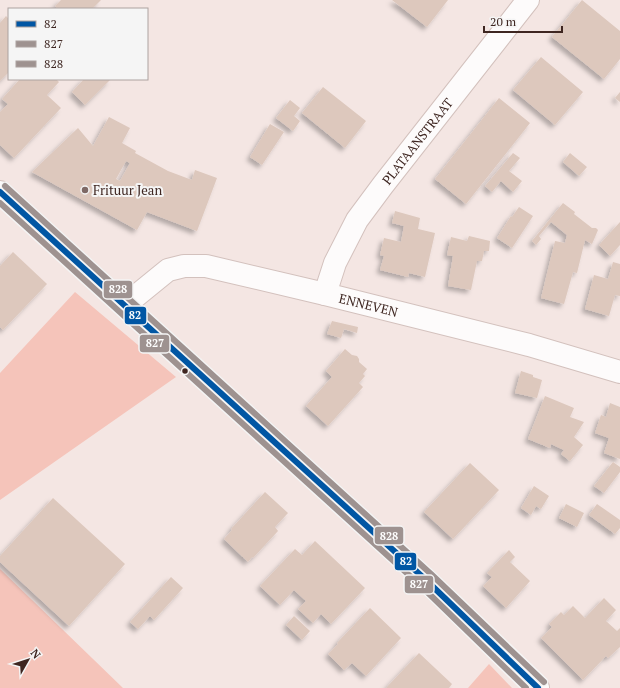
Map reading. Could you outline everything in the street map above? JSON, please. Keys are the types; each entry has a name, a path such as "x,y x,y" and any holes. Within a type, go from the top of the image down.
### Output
{"street":[{"name":"PLATAANSTRAAT","path":"325,294 335,263 358,220 383,185 528,0"},
{"path":"0,192 426,580 538,688"},
{"name":"ENNEVEN","path":"125,305 168,270 184,266 206,266 529,345 620,372"}],"shaded area":[{"path":"75,292 176,377 0,500 0,373"},
{"path":"0,569 123,688 0,688"},
{"path":"489,664 512,688 468,688"}],"building":[{"path":"61,0 101,0 93,8 57,8 55,6"},
{"path":"392,0 448,0 427,27"},
{"path":"582,0 620,31 620,59 604,79 552,37"},
{"path":"6,16 8,18 8,73 0,81 0,23"},
{"path":"541,57 583,92 555,125 513,90"},
{"path":"19,80 57,80 59,82 47,95 61,108 14,158 0,145 0,112 8,104 2,99"},
{"path":"83,80 110,80 85,105 72,92"},
{"path":"323,87 366,121 345,148 302,113"},
{"path":"620,92 620,102 615,98"},
{"path":"499,98 530,123 466,204 435,179"},
{"path":"290,100 300,108 294,116 300,121 293,131 276,118"},
{"path":"109,117 130,128 122,143 136,151 135,153 168,171 192,180 195,170 217,178 197,231 147,212 137,230 32,172 78,128 93,146","holes":["126,161 130,163 120,181 116,179"]},
{"path":"270,124 284,132 262,165 250,157"},
{"path":"513,153 520,158 509,171 522,181 513,192 501,181 492,192 485,186"},
{"path":"570,153 587,167 579,176 563,162"},
{"path":"563,203 592,228 596,228 598,230 592,244 585,240 577,273 573,272 564,304 541,298 555,241 565,243 567,235 551,222 539,236 541,239 536,245 532,241"},
{"path":"519,207 533,216 512,248 497,238 511,216 512,217"},
{"path":"395,211 420,218 418,229 435,233 425,277 409,273 408,277 380,270 384,256 380,255 384,238 401,242 404,226 392,223"},
{"path":"620,222 620,245 610,256 599,245"},
{"path":"469,236 490,241 489,251 484,251 482,261 477,261 471,290 448,286 453,256 447,255 451,237 467,241"},
{"path":"13,252 47,284 3,330 0,327 0,266"},
{"path":"613,262 620,264 620,296 615,295 609,316 585,309 594,275 608,279"},
{"path":"332,321 358,327 357,333 344,329 341,338 327,334"},
{"path":"345,349 352,355 357,356 359,362 367,369 363,374 365,376 359,383 363,387 328,426 306,406 332,377 326,371"},
{"path":"521,371 542,380 537,398 515,393"},
{"path":"545,396 574,408 570,417 584,422 574,437 583,445 570,461 561,454 564,450 551,444 550,448 528,439"},
{"path":"610,403 620,407 620,459 604,453 609,438 595,433 601,415 606,417"},
{"path":"613,462 620,467 620,472 604,493 594,486"},
{"path":"470,463 499,490 453,539 424,512"},
{"path":"534,486 549,496 541,509 536,506 531,515 521,508"},
{"path":"265,492 288,513 275,527 278,531 248,562 224,539 232,530 231,529"},
{"path":"53,498 125,564 69,626 0,562 0,556"},
{"path":"566,504 584,513 577,527 559,518"},
{"path":"597,504 620,520 620,528 615,534 589,515"},
{"path":"315,541 365,588 331,624 321,614 313,623 298,609 306,601 294,590 280,605 260,586 295,549 302,555"},
{"path":"509,550 515,557 510,562 530,581 506,608 483,586 492,577 487,573"},
{"path":"171,577 183,588 154,620 150,616 138,629 130,622"},
{"path":"604,598 616,610 606,621 617,631 620,628 620,647 608,658 606,656 583,680 541,638 552,627 549,624 561,612 564,615 573,606 585,618"},
{"path":"370,608 401,638 366,676 352,663 344,670 328,654"},
{"path":"294,616 310,631 302,640 286,625"},
{"path":"419,653 452,684 449,688 386,688"}],"transit line":[{"name":"828","path":"5,186 431,574 544,682"},
{"name":"82","path":"0,192 426,580 538,688"},
{"name":"827","path":"0,203 421,586 526,688"}],"place":[{"name":"Frituur Jean","path":"85,190"}]}
